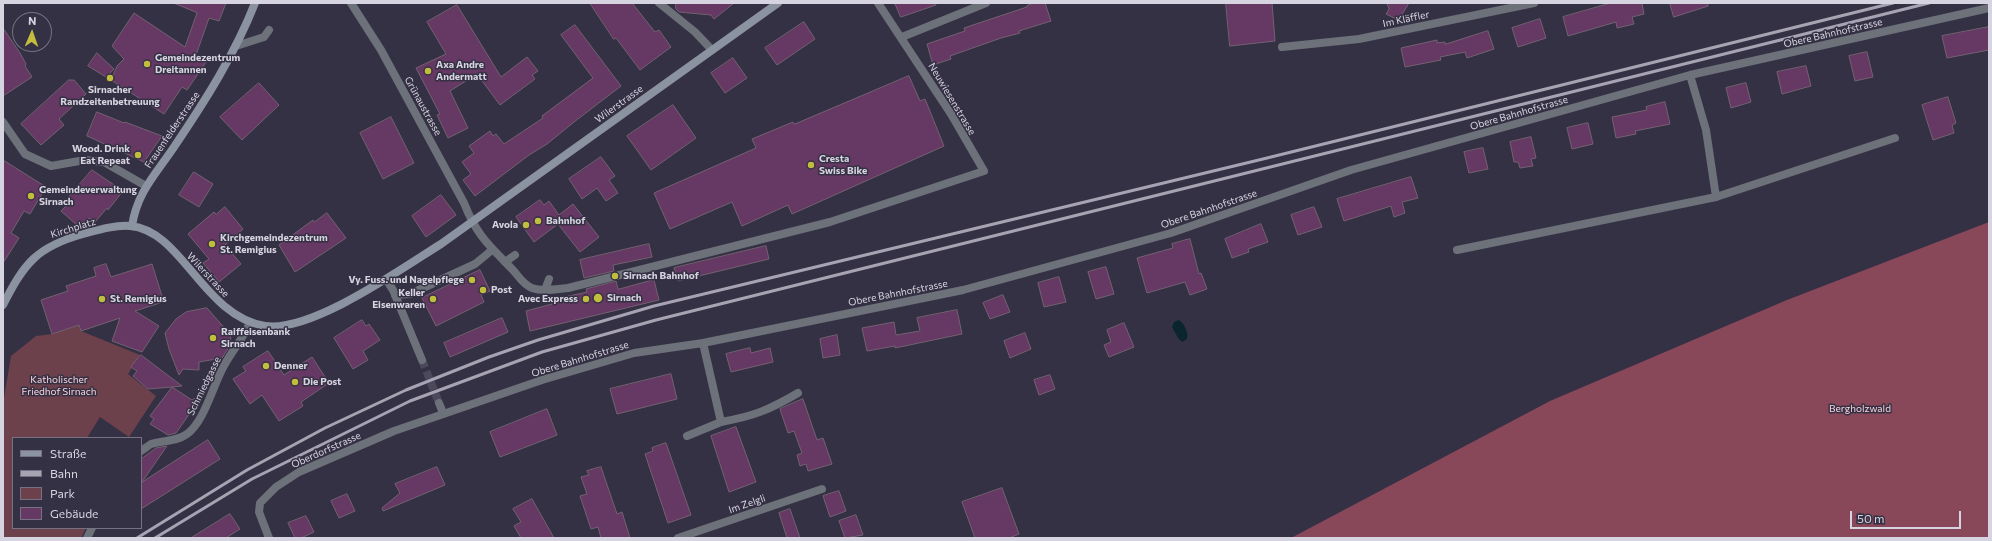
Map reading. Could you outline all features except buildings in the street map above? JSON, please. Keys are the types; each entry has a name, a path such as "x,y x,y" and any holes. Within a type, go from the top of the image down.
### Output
{"main road":[{"name":"Frauenfelderstrasse","path":"132,226 138,200 146,186 174,147 231,57 255,3"},
{"name":"Wilerstrasse","path":"132,226 143,229 163,240 213,296 234,314 250,322 276,326 301,322 324,313 386,279 472,222 778,3"},
{"name":"Kirchplatz","path":"3,305 25,267 45,249 62,240 87,233 120,226 132,226"}],"street":[{"name":"Grünaustrasse","path":"351,3 381,50 464,203 472,222 492,250 513,270 523,283 533,289 545,290"},
{"path":"659,3 695,32 712,50"},
{"name":"Neuwiesenstrasse","path":"545,290 568,288 830,222 984,171 951,114 902,37 878,3"},
{"path":"902,37 986,3"},
{"name":"Im Kläffler","path":"1282,47 1359,39 1534,3"},
{"name":"Obere Bahnhofstrasse","path":"443,413 542,380 634,353 703,343 963,290 1171,233 1351,170 1690,75 1989,8"},
{"path":"236,46 264,37 269,30"},
{"path":"1690,75 1706,130 1716,197"},
{"path":"3,122 26,154 51,166 85,160 104,162 146,186"},
{"path":"1457,250 1716,197 1895,138"},
{"path":"395,295 410,294 475,264 492,250"},
{"path":"505,262 515,256"},
{"path":"386,279 395,295 422,360"},
{"path":"545,290 549,279"},
{"name":"Schmiedgasse","path":"142,450 151,444 171,441 190,432 205,408 225,364 244,337 250,322"},
{"path":"703,343 721,422"},
{"path":"687,436 721,422 752,416 774,407 798,393"},
{"path":"439,403 443,413"},
{"name":"Oberdorfstrasse","path":"269,538 259,512 260,503 276,487 299,472 394,431 443,413"},
{"name":"Im Zelgli","path":"678,538 822,489"},
{"path":"87,538 92,529"}],"green space":[{"name":"Bergholzwald","path":"1989,222 1989,538 1291,538 1550,401 1787,300"},
{"name":"Katholischer Friedhof Sirnach","path":"79,325 81,331 140,355 128,374 156,396 129,437 100,417 88,437 12,437 12,529 86,529 81,538 3,538 4,398 11,356 36,336 52,334"}],"water":[{"path":"1179,320 1187,331 1187,339 1182,342 1172,327 1174,322"}],"tunnel":[{"path":"422,360 439,403"}],"railway":[{"path":"137,538 247,470 325,428 406,390 489,357 538,340 654,306 1263,159 1893,3"},
{"path":"155,538 252,479 410,401 542,352 656,320 1929,3"}],"place":[{"name":"Gemeindezentrum Dreitannen","path":"147,64"},
{"name":"Axa Andre Andermatt","path":"428,71"},
{"name":"Sirnacher Randzeitenbetreuung","path":"110,78"},
{"name":"Wood. Drink Eat Repeat","path":"138,155"},
{"name":"Cresta Swiss Bike","path":"811,165"},
{"name":"Gemeindeverwaltung Sirnach","path":"31,196"},
{"name":"Bahnhof","path":"538,221"},
{"name":"Avola","path":"526,225"},
{"name":"Kirchgemeindezentrum St. Remigius","path":"212,244"},
{"name":"Sirnach Bahnhof","path":"615,276"},
{"name":"Vy. Fuss. und Nagelpflege","path":"472,280"},
{"name":"Post","path":"483,290"},
{"name":"Sirnach","path":"598,298"},
{"name":"St. Remigius","path":"102,299"},
{"name":"Keller Eisenwaren","path":"433,299"},
{"name":"Avec Express","path":"586,299"},
{"name":"Raiffeisenbank Sirnach","path":"213,338"},
{"name":"Denner","path":"266,366"},
{"name":"Die Post","path":"295,382"}]}
